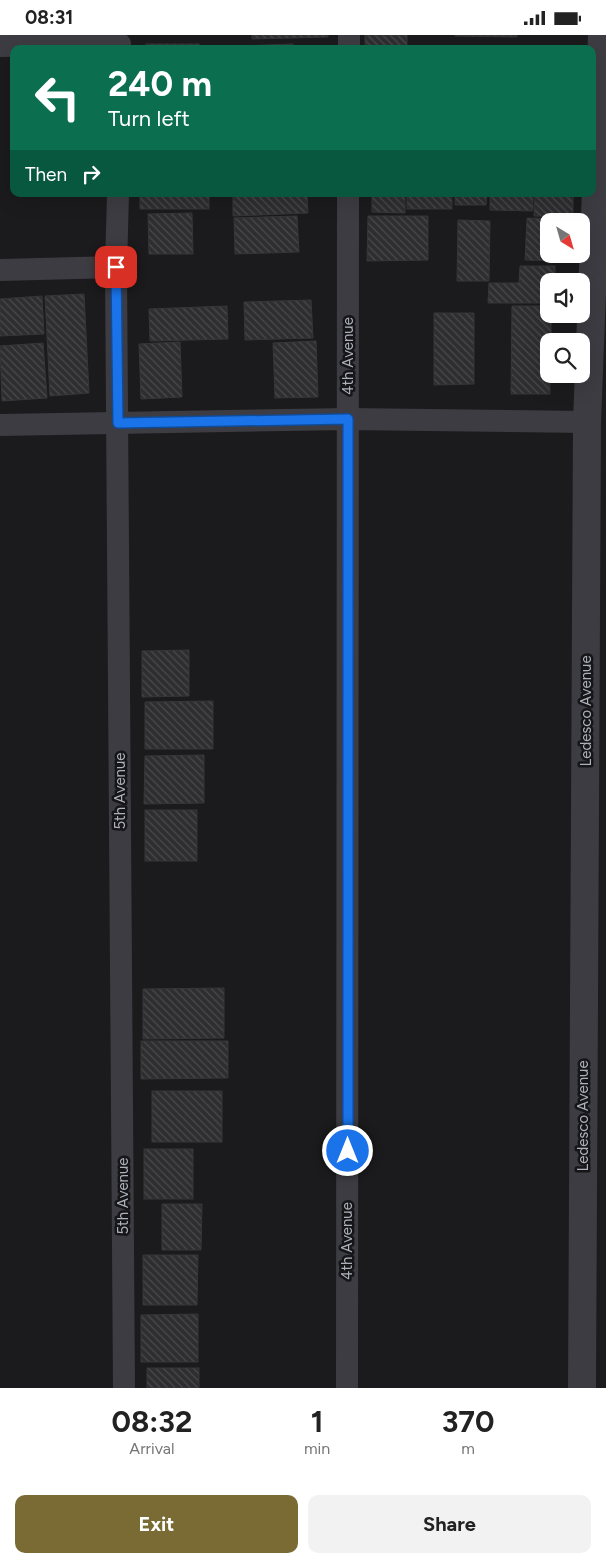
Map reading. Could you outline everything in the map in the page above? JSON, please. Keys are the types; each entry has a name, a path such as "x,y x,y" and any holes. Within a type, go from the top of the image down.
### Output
{"street":[{"name":"Ledesco Avenue","path":"582,1388 587,422 603,116 602,35"},
{"path":"40,45 121,43"},
{"name":"5th Avenue","path":"118,197 116,267 124,1388"},
{"name":"4th Avenue","path":"347,1388 348,197"},
{"path":"0,270 116,267"},
{"path":"0,425 348,419 587,422"}],"building":[{"path":"252,35 328,35 328,37 252,39"},
{"path":"365,35 407,35 407,45 365,45"},
{"path":"517,35 517,37 455,36"},
{"path":"146,44 199,44 199,45"},
{"path":"140,197 209,197 209,209 140,209"},
{"path":"233,197 307,197 308,213 233,216"},
{"path":"372,197 405,197 405,213 372,212"},
{"path":"407,197 452,197 452,209 407,209"},
{"path":"455,197 487,197 486,205 455,205"},
{"path":"490,197 533,197 533,211 490,210"},
{"path":"535,197 573,197 573,213 540,213 540,216 534,216"},
{"path":"192,213 193,254 149,254 148,214"},
{"path":"297,216 299,252 235,254 234,218"},
{"path":"368,216 428,216 428,260 367,261"},
{"path":"527,218 540,218 540,260 525,260"},
{"path":"458,220 490,221 489,281 457,281"},
{"path":"520,266 555,266 555,273 540,273 540,303 488,303 489,283 519,283"},
{"path":"84,294 89,393 50,396 45,296"},
{"path":"42,296 44,334 0,336 0,299"},
{"path":"311,300 313,338 245,340 244,302"},
{"path":"227,306 228,339 150,341 149,309"},
{"path":"512,306 540,306 540,323 551,323 551,333 540,333 540,383 550,383 550,394 511,394"},
{"path":"434,313 474,313 474,384 434,385"},
{"path":"316,341 318,397 275,398 273,343"},
{"path":"180,342 182,397 141,399 139,344"},
{"path":"43,343 47,398 2,401 0,346"},
{"path":"189,650 189,696 142,697 142,651"},
{"path":"213,701 213,749 145,749 145,702"},
{"path":"204,755 204,803 144,804 145,756"},
{"path":"145,810 197,810 197,861 145,861"},
{"path":"224,988 224,1038 143,1039 143,989"},
{"path":"141,1041 228,1041 228,1078 141,1079"},
{"path":"152,1091 222,1091 222,1142 152,1142"},
{"path":"144,1149 193,1149 193,1199 144,1199"},
{"path":"162,1204 202,1204 201,1250 162,1250"},
{"path":"143,1255 198,1255 197,1305 143,1305"},
{"path":"198,1314 198,1362 141,1362 141,1315"},
{"path":"147,1368 199,1368 199,1388 147,1388"}],"route":[{"path":"116,267 118,423 348,419 348,1151"}]}
